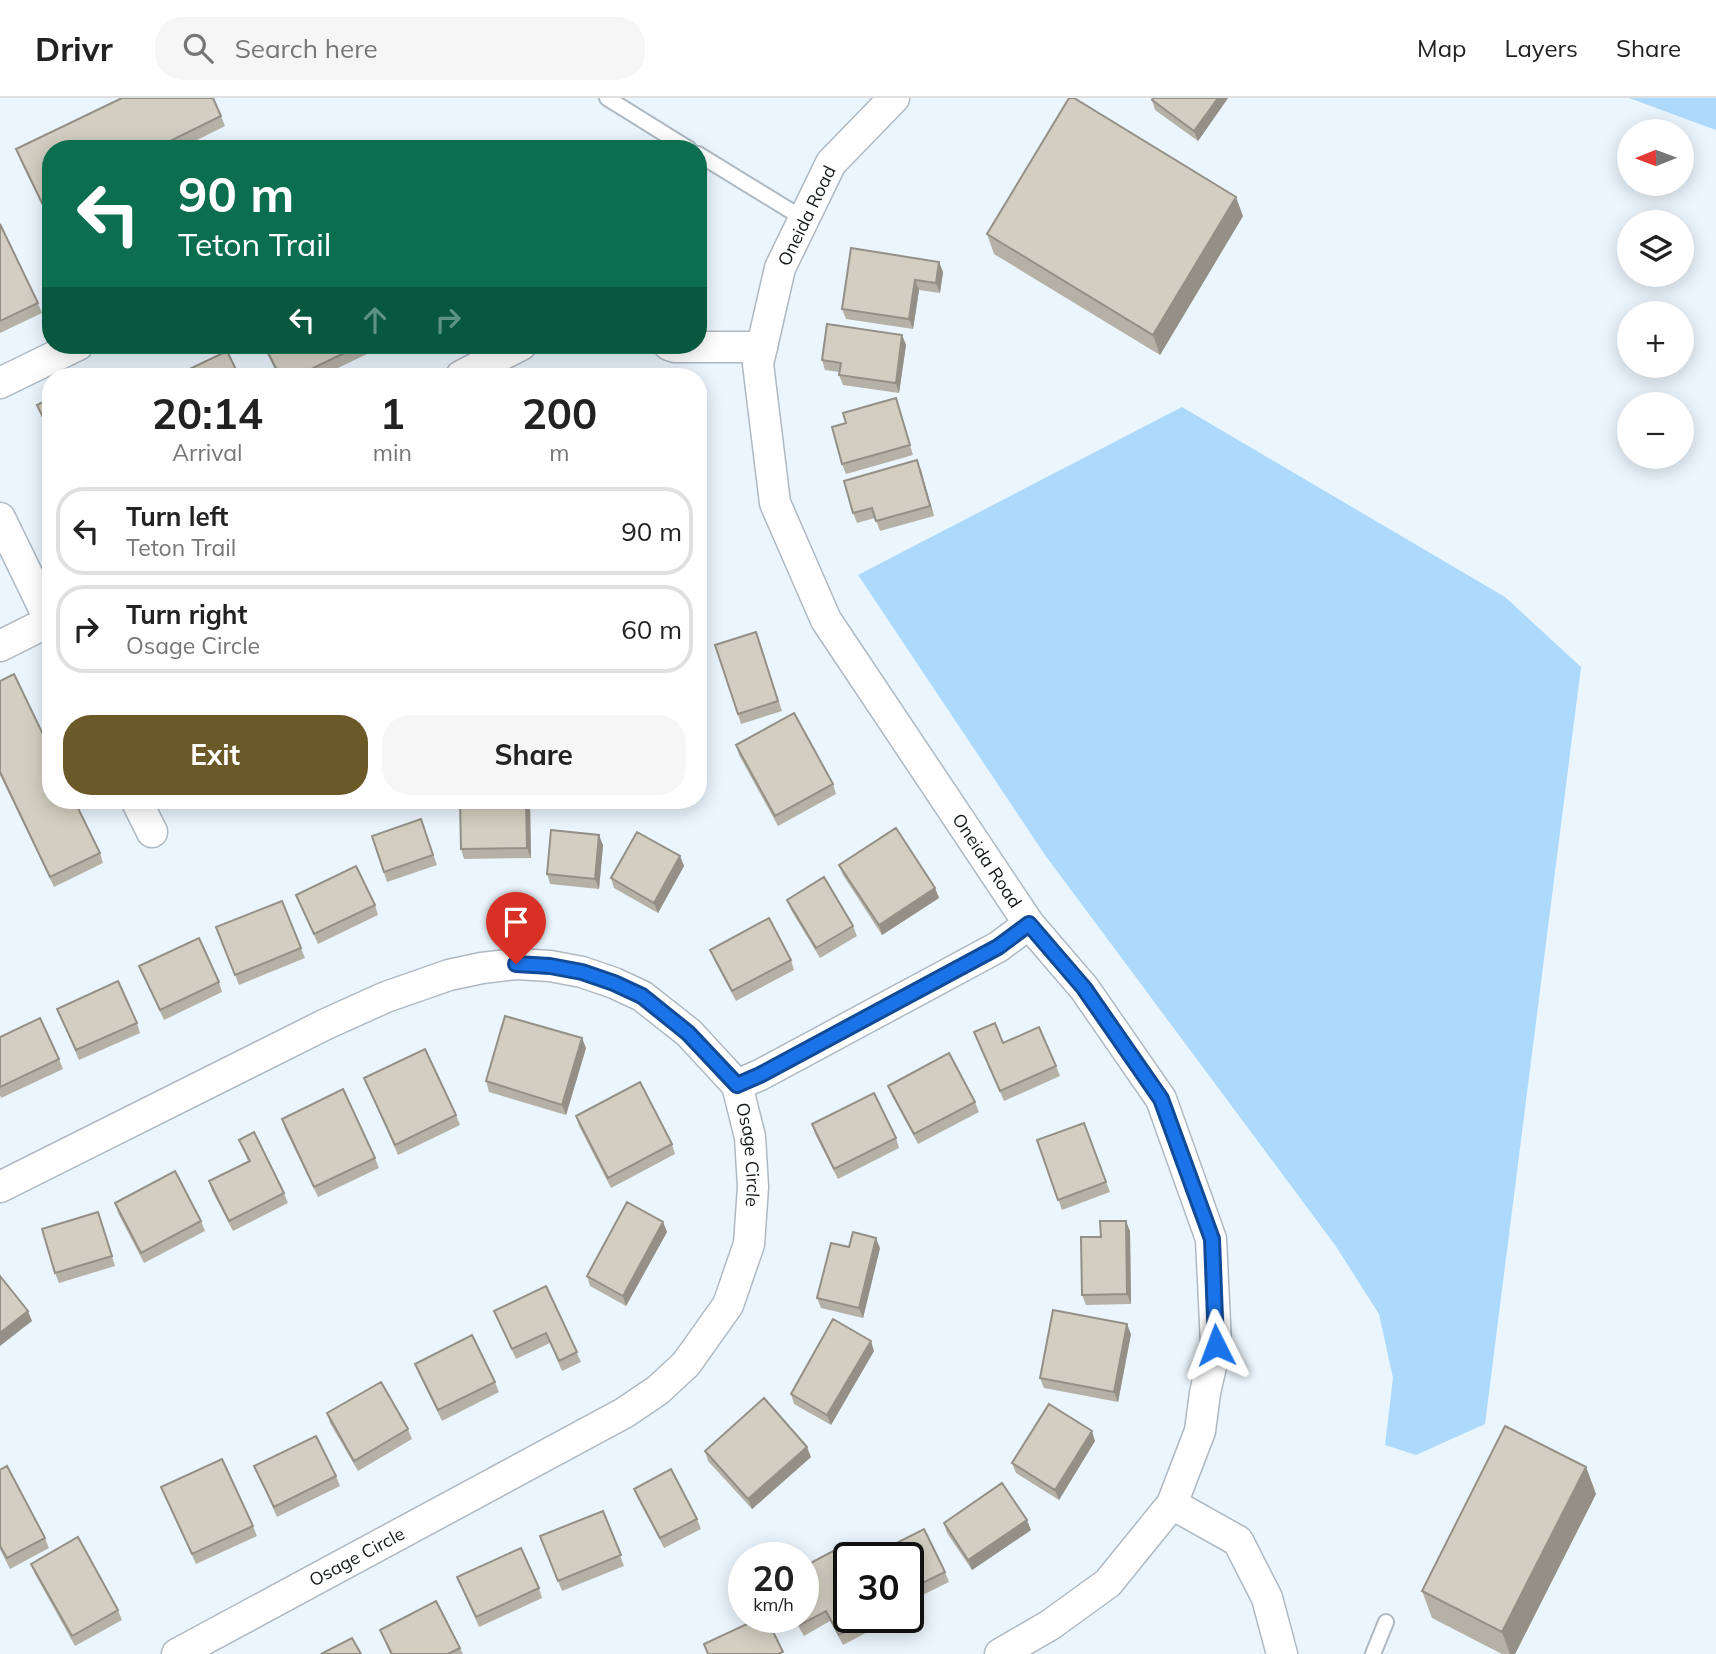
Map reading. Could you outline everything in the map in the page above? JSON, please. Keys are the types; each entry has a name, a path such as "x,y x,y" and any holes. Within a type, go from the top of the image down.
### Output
{"street":[{"name":"Oneida Road","path":"894,98 831,163 780,268 758,364 775,503 826,620 1029,924 1084,988 1161,1099 1212,1239 1216,1345 1200,1431 1172,1504 1108,1583 1050,1625 1000,1654"},
{"path":"707,347 762,347"},
{"path":"0,383 60,354"},
{"path":"476,368 504,354"},
{"path":"0,517 42,605"},
{"path":"0,646 42,626"},
{"path":"140,809 152,832"},
{"path":"737,1085 998,947 1029,924"},
{"name":"Osage Circle","path":"0,1187 326,1024 398,993 449,975 482,968 516,964 550,966 582,972 614,983 642,996 688,1033 737,1085 750,1137 753,1186 749,1244 728,1305 685,1364 658,1390 624,1413 177,1654"},
{"path":"1172,1504 1238,1541 1267,1598 1282,1654"}],"lane":[{"path":"607,98 675,140"},
{"path":"707,160 804,219"},
{"path":"1373,1654 1386,1622"}],"shaded area":[{"path":"1629,98 1716,98 1716,130 1694,122 1694,119 1686,119"},
{"path":"1182,407 1505,597 1581,667 1485,1424 1416,1455 1385,1445 1393,1378 1379,1314 1335,1245 1045,855 858,575"}],"building":[{"path":"122,98 213,98 221,116 172,140 42,140 42,203 16,149"},
{"path":"1069,98 1074,98 1236,197 1153,335 987,234"},
{"path":"1218,98 1194,131 1152,100"},
{"path":"0,224 38,303 0,321"},
{"path":"851,248 939,262 936,283 915,280 909,319 842,309"},
{"path":"827,324 902,335 896,383 839,375 841,363 822,360"},
{"path":"221,354 228,354 235,368 192,368"},
{"path":"269,354 342,354 314,368 276,368"},
{"path":"896,398 910,445 842,464 832,427 846,423 843,413"},
{"path":"42,402 42,415 37,405"},
{"path":"917,460 930,506 876,521 872,508 853,513 844,481"},
{"path":"756,632 778,701 738,714 715,645"},
{"path":"14,674 42,732 42,809 78,809 100,853 50,877 0,772 0,681"},
{"path":"794,713 833,784 775,816 736,745"},
{"path":"460,809 526,809 527,848 461,849"},
{"path":"421,819 433,855 384,872 372,836"},
{"path":"896,828 935,888 879,925 839,865"},
{"path":"551,830 599,835 595,879 547,874"},
{"path":"637,832 680,856 654,903 611,878"},
{"path":"356,866 375,905 314,934 296,895"},
{"path":"824,877 853,926 816,948 787,900"},
{"path":"282,901 301,948 235,975 216,927"},
{"path":"769,918 791,960 732,991 710,950"},
{"path":"199,938 219,982 160,1010 139,966"},
{"path":"118,981 137,1023 76,1050 57,1009"},
{"path":"505,1016 582,1038 562,1105 486,1081"},
{"path":"40,1018 59,1059 0,1087 0,1037"},
{"path":"995,1023 1003,1043 1039,1027 1056,1066 1000,1091 974,1032"},
{"path":"425,1049 456,1115 395,1145 364,1078"},
{"path":"949,1053 975,1102 914,1134 888,1086"},
{"path":"640,1082 672,1144 608,1178 576,1116"},
{"path":"343,1089 375,1158 314,1187 282,1119"},
{"path":"874,1093 896,1138 834,1169 812,1124"},
{"path":"1084,1123 1106,1182 1058,1200 1037,1140"},
{"path":"254,1132 284,1193 229,1221 209,1181 250,1161 239,1140"},
{"path":"175,1171 201,1221 141,1253 115,1203"},
{"path":"627,1202 663,1222 623,1296 587,1276"},
{"path":"98,1212 112,1256 55,1273 42,1229"},
{"path":"1100,1221 1126,1221 1127,1294 1082,1295 1081,1237 1101,1237"},
{"path":"853,1232 876,1238 859,1308 817,1298 831,1243 849,1247"},
{"path":"0,1276 28,1311 0,1333"},
{"path":"546,1286 577,1352 559,1361 546,1333 512,1349 494,1311"},
{"path":"1053,1310 1127,1324 1114,1392 1040,1378"},
{"path":"833,1319 871,1341 827,1415 791,1394"},
{"path":"472,1335 495,1382 438,1410 415,1364"},
{"path":"381,1382 408,1429 354,1461 327,1413"},
{"path":"764,1398 807,1447 748,1499 705,1451"},
{"path":"1049,1404 1092,1431 1055,1490 1012,1463"},
{"path":"1505,1426 1586,1467 1502,1632 1422,1591"},
{"path":"316,1436 336,1476 274,1507 254,1466"},
{"path":"222,1459 253,1526 192,1554 161,1487"},
{"path":"7,1466 45,1538 7,1558 0,1546 0,1470"},
{"path":"671,1469 697,1519 660,1538 634,1489"},
{"path":"1002,1483 1027,1520 968,1560 944,1523"},
{"path":"603,1511 621,1555 558,1581 540,1536"},
{"path":"924,1529 945,1572 924,1582 924,1542 898,1542"},
{"path":"78,1537 118,1610 72,1636 31,1564"},
{"path":"521,1548 539,1588 476,1617 457,1577"},
{"path":"833,1551 833,1624 826,1611 819,1615 819,1558"},
{"path":"436,1601 460,1648 448,1654 392,1654 380,1630"},
{"path":"728,1633 774,1633 783,1652 708,1654 704,1644"},
{"path":"352,1638 361,1654 321,1654"}],"route":[{"path":"516,964 550,966 582,972 642,996 688,1033 737,1085 998,947 1029,924 1084,988 1161,1099 1212,1239 1216,1345"}]}
